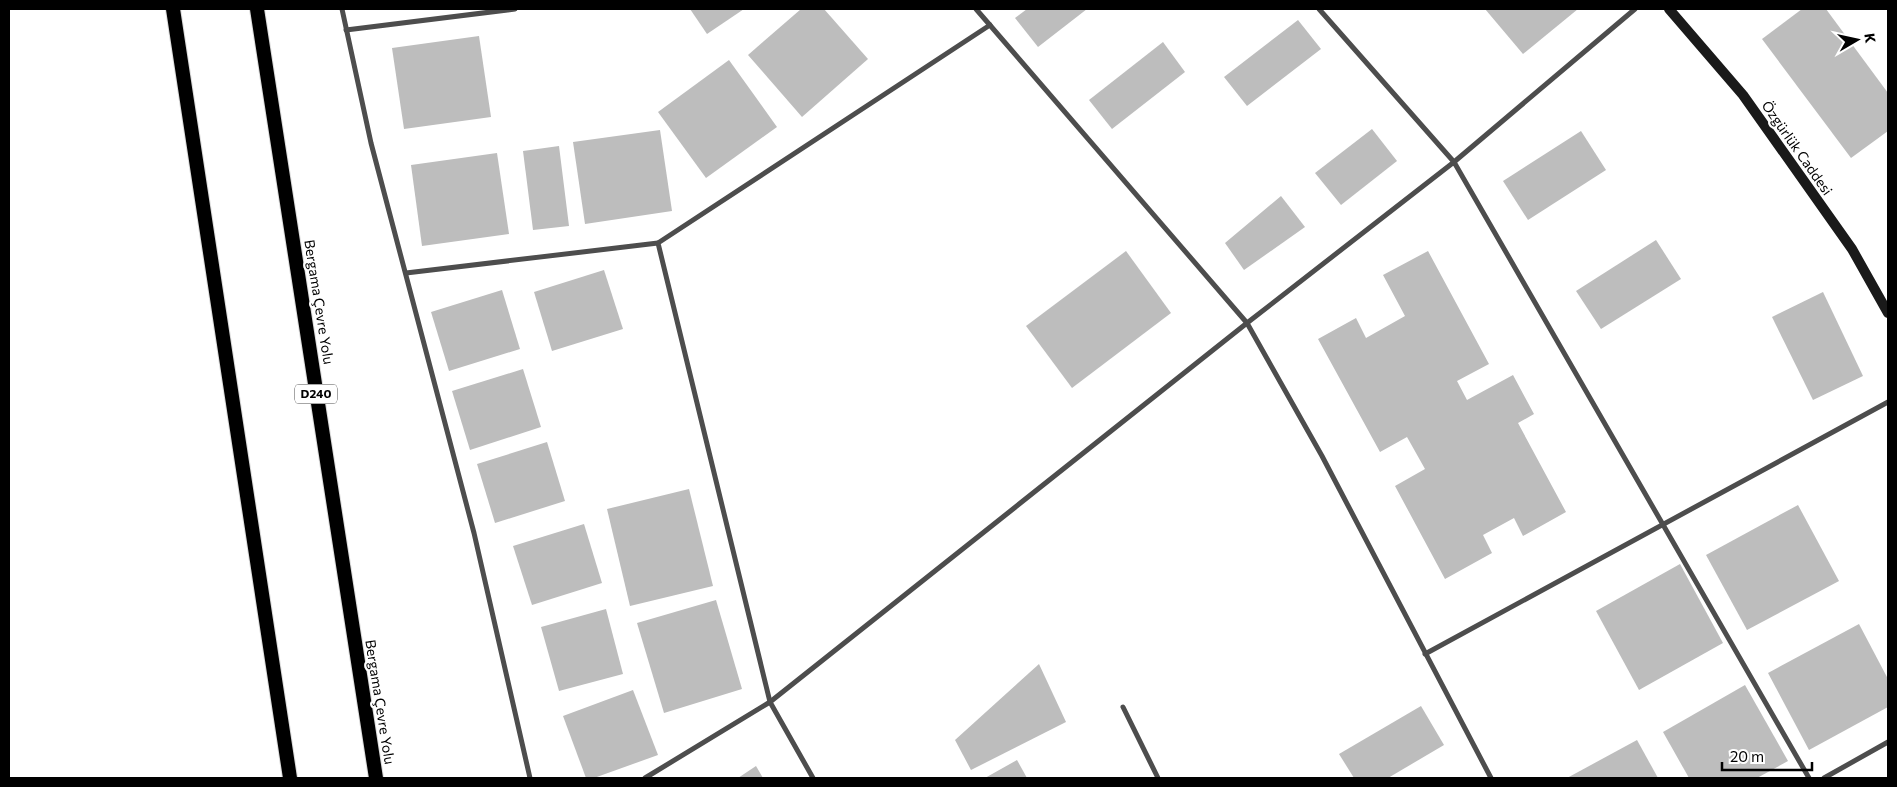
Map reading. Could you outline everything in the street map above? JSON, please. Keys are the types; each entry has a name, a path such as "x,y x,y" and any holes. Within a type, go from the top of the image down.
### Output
{"highway":[{"path":"173,9 290,778"},
{"name":"Bergama Çevre Yolu","path":"257,9 376,778"}],"main road":[{"name":"Özgürlük Caddesi","path":"1669,9 1744,95 1852,249 1888,314"}],"street":[{"path":"342,9 371,143 474,533 530,778"},
{"path":"346,30 515,9"},
{"path":"976,9 1246,323 1322,456 1491,778"},
{"path":"1319,9 1454,162 1809,778"},
{"path":"645,778 770,702 1246,323 1454,162 1635,9"},
{"path":"406,272 658,243 990,24"},
{"path":"658,243 770,702 813,778"},
{"path":"1425,654 1888,402"},
{"path":"1123,707 1158,778"},
{"path":"1824,778 1888,742"}],"building":[{"path":"690,9 744,9 707,34"},
{"path":"801,9 824,9 868,59 802,117 748,55"},
{"path":"1027,9 1087,9 1038,47 1015,18"},
{"path":"1485,9 1578,9 1523,54"},
{"path":"1802,9 1826,9 1888,93 1888,131 1851,158 1762,39"},
{"path":"1298,20 1321,49 1247,106 1224,77"},
{"path":"479,36 491,117 404,129 392,48"},
{"path":"1163,42 1185,72 1112,129 1089,100"},
{"path":"729,60 777,127 706,178 658,112"},
{"path":"1372,129 1397,161 1341,205 1315,173"},
{"path":"660,130 672,211 585,224 573,142"},
{"path":"1581,131 1606,170 1528,220 1503,181"},
{"path":"559,146 569,226 533,230 523,151"},
{"path":"497,153 509,234 422,246 411,165"},
{"path":"1281,196 1305,227 1244,270 1225,243"},
{"path":"1656,240 1681,279 1601,329 1576,291"},
{"path":"1126,251 1171,313 1072,388 1026,326"},
{"path":"1428,251 1489,364 1457,381 1467,400 1513,375 1534,414 1518,423 1566,512 1523,536 1514,518 1483,535 1492,553 1445,579 1395,486 1425,469 1407,437 1380,452 1318,339 1356,318 1366,338 1405,316 1383,275"},
{"path":"604,270 623,329 552,351 534,292"},
{"path":"502,290 520,349 449,371 431,312"},
{"path":"1823,292 1863,376 1813,400 1772,317"},
{"path":"523,369 541,427 470,450 452,391"},
{"path":"547,442 565,501 495,523 477,464"},
{"path":"689,489 713,586 630,606 607,509"},
{"path":"1798,505 1839,581 1747,630 1706,555"},
{"path":"584,524 602,583 532,605 513,546"},
{"path":"1680,564 1723,643 1639,690 1596,611"},
{"path":"716,600 742,689 664,713 637,623"},
{"path":"606,609 623,674 559,691 541,627"},
{"path":"1859,624 1888,679 1888,707 1809,750 1768,673"},
{"path":"1039,664 1066,722 971,770 955,740"},
{"path":"1745,685 1788,761 1757,778 1689,778 1663,732"},
{"path":"633,690 658,755 594,778 586,778 563,716"},
{"path":"1421,706 1444,745 1388,778 1354,778 1339,754"},
{"path":"1637,740 1658,778 1567,778"},
{"path":"1017,760 1027,778 985,778"},
{"path":"756,766 763,778 738,778"}]}
